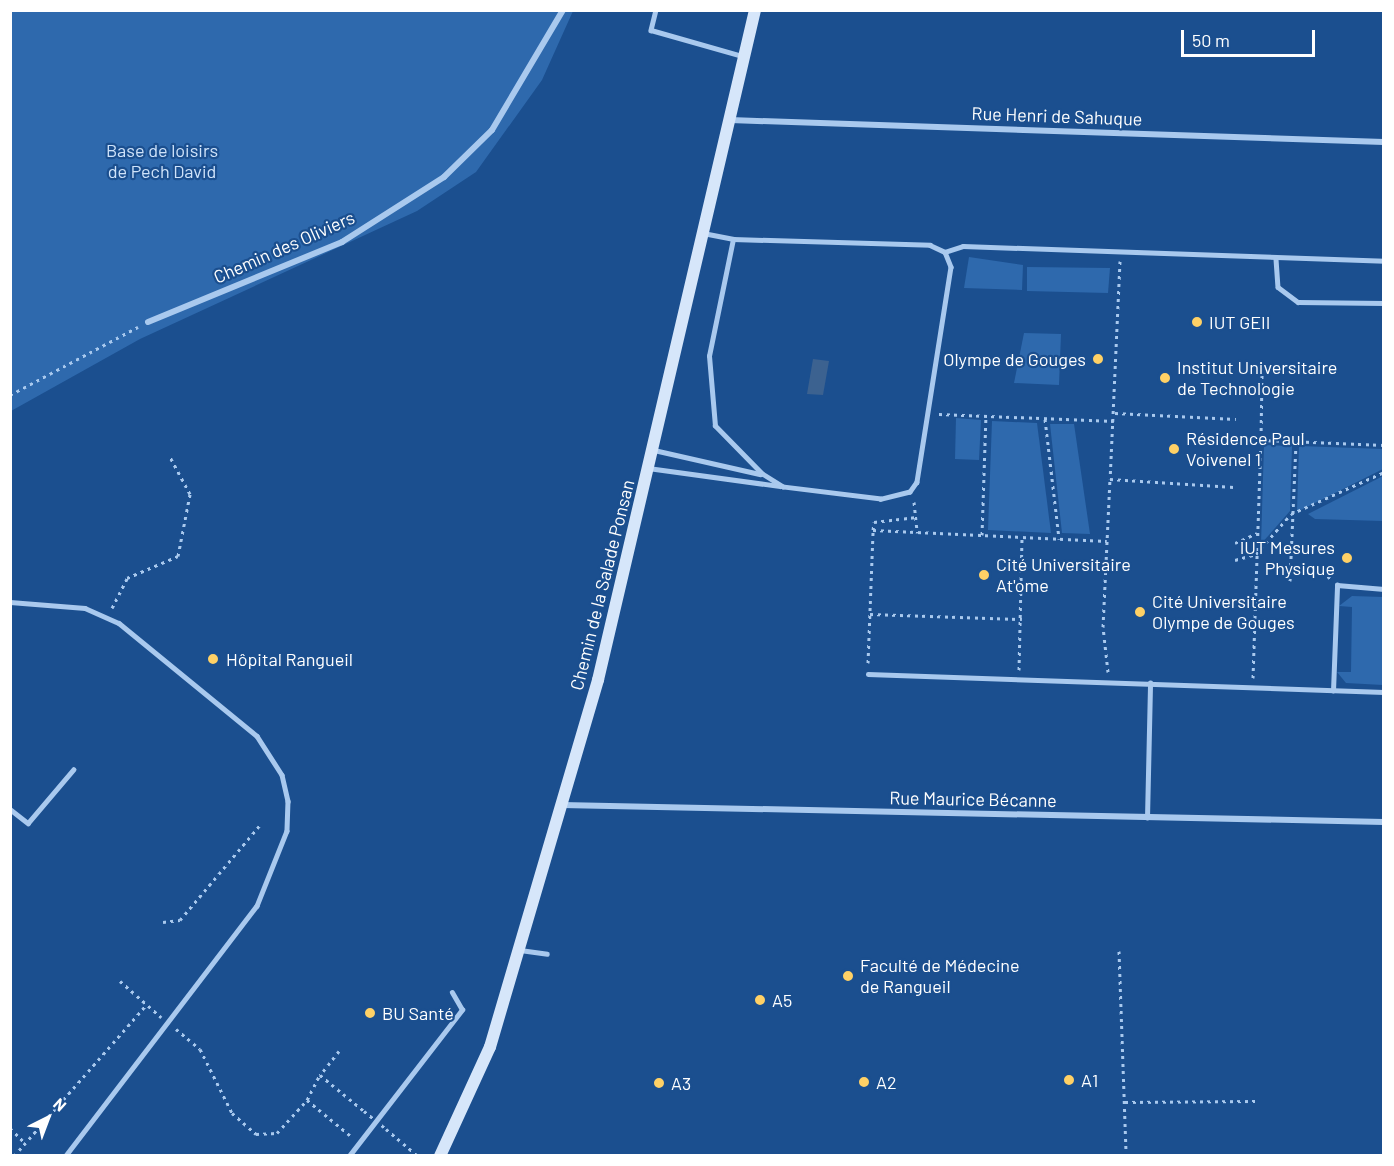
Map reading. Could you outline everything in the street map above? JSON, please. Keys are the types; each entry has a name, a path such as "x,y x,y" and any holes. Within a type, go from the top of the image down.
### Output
{"street":[{"name":"Chemin des Oliviers","path":"148,322 342,242 444,177 492,130 563,10"},
{"name":"Chemin de la Salade Ponsan","path":"440,1155 490,1047 562,805 653,450 755,10"},
{"name":"Rue Henri de Sahuque","path":"730,120 1383,142"},
{"name":"Rue Maurice Bécanne","path":"562,805 1383,822"}],"lane":[{"path":"656,10 651,30 745,57"},
{"path":"648,468 880,499 910,492 917,482 951,267 945,252 930,244 732,239 703,233"},
{"path":"732,239 709,356 715,426 762,474 783,487"},
{"path":"945,252 963,246 1120,250 1276,259 1383,261"},
{"path":"1276,259 1278,287 1299,302 1383,303"},
{"path":"653,450 762,474"},
{"path":"1333,691 1337,585 1383,589"},
{"path":"10,602 85,608 119,623 257,736 282,776 288,801 286,831 257,906 66,1155"},
{"path":"868,674 1383,692"},
{"path":"1147,818 1150,683"},
{"path":"10,809 28,823 73,770"},
{"path":"518,950 547,954"},
{"path":"349,1155 462,1010 452,993"}],"path":[{"path":"1109,682 1102,627 1115,412 1120,250"},
{"path":"10,395 148,322"},
{"path":"1253,687 1262,375"},
{"path":"1115,412 1236,419"},
{"path":"928,413 1114,421"},
{"path":"982,536 986,417"},
{"path":"1045,419 1059,539"},
{"path":"1261,440 1383,445"},
{"path":"1290,581 1296,442"},
{"path":"113,605 127,578 178,556 190,494 169,455"},
{"path":"1235,560 1256,554 1291,514 1383,472"},
{"path":"1110,479 1234,486"},
{"path":"910,492 917,517 917,533"},
{"path":"868,674 874,522 917,517"},
{"path":"873,530 1107,541"},
{"path":"1235,543 1257,533"},
{"path":"1018,680 1022,619 1022,537"},
{"path":"1291,546 1310,547"},
{"path":"1291,570 1322,571 1337,585"},
{"path":"870,614 1022,619"},
{"path":"163,922 180,920 260,825"},
{"path":"1119,951 1126,1155"},
{"path":"14,1155 147,1004 120,981"},
{"path":"200,1049 232,1113 256,1134 277,1133 307,1100 320,1075 339,1051"},
{"path":"320,1075 418,1155"},
{"path":"307,1100 358,1142"},
{"path":"1124,1102 1255,1101"},
{"path":"10,1128 24,1142"}],"green space":[{"name":"Base de loisirs de Pech David","path":"11,11 573,11 542,80 476,172 417,211 140,339 11,411"},
{"path":"969,257 1023,265 1022,290 964,288"},
{"path":"1027,267 1110,268 1108,293 1027,291"},
{"path":"1024,333 1061,334 1059,385 1014,383"},
{"path":"956,418 981,420 979,460 955,459"},
{"path":"992,421 1037,423 1051,533 988,530"},
{"path":"1050,424 1074,424 1090,534 1062,533"},
{"path":"1264,445 1292,446 1290,511 1261,544"},
{"path":"1299,446 1383,449 1383,469 1297,512"},
{"path":"1383,476 1383,521 1315,519 1308,514"},
{"path":"1352,596 1383,597 1383,685 1346,683 1337,672 1351,672 1352,607 1339,606"}],"shaded area":[{"path":"813,359 829,361 823,395 807,394"}],"place":[{"name":"IUT GEII","path":"1197,322"},
{"name":"Olympe de Gouges","path":"1098,359"},
{"name":"Institut Universitaire de Technologie","path":"1165,378"},
{"name":"Résidence Paul Voivenel 1","path":"1174,449"},
{"name":"IUT Mesures Physique","path":"1347,558"},
{"name":"Cité Universitaire At'ome","path":"984,575"},
{"name":"Cité Universitaire Olympe de Gouges","path":"1140,612"},
{"name":"Hôpital Rangueil","path":"213,659"},
{"name":"Faculté de Médecine de Rangueil","path":"848,976"},
{"name":"A5","path":"760,1000"},
{"name":"BU Santé","path":"370,1013"},
{"name":"A1","path":"1069,1080"},
{"name":"A2","path":"864,1082"},
{"name":"A3","path":"659,1083"}]}
